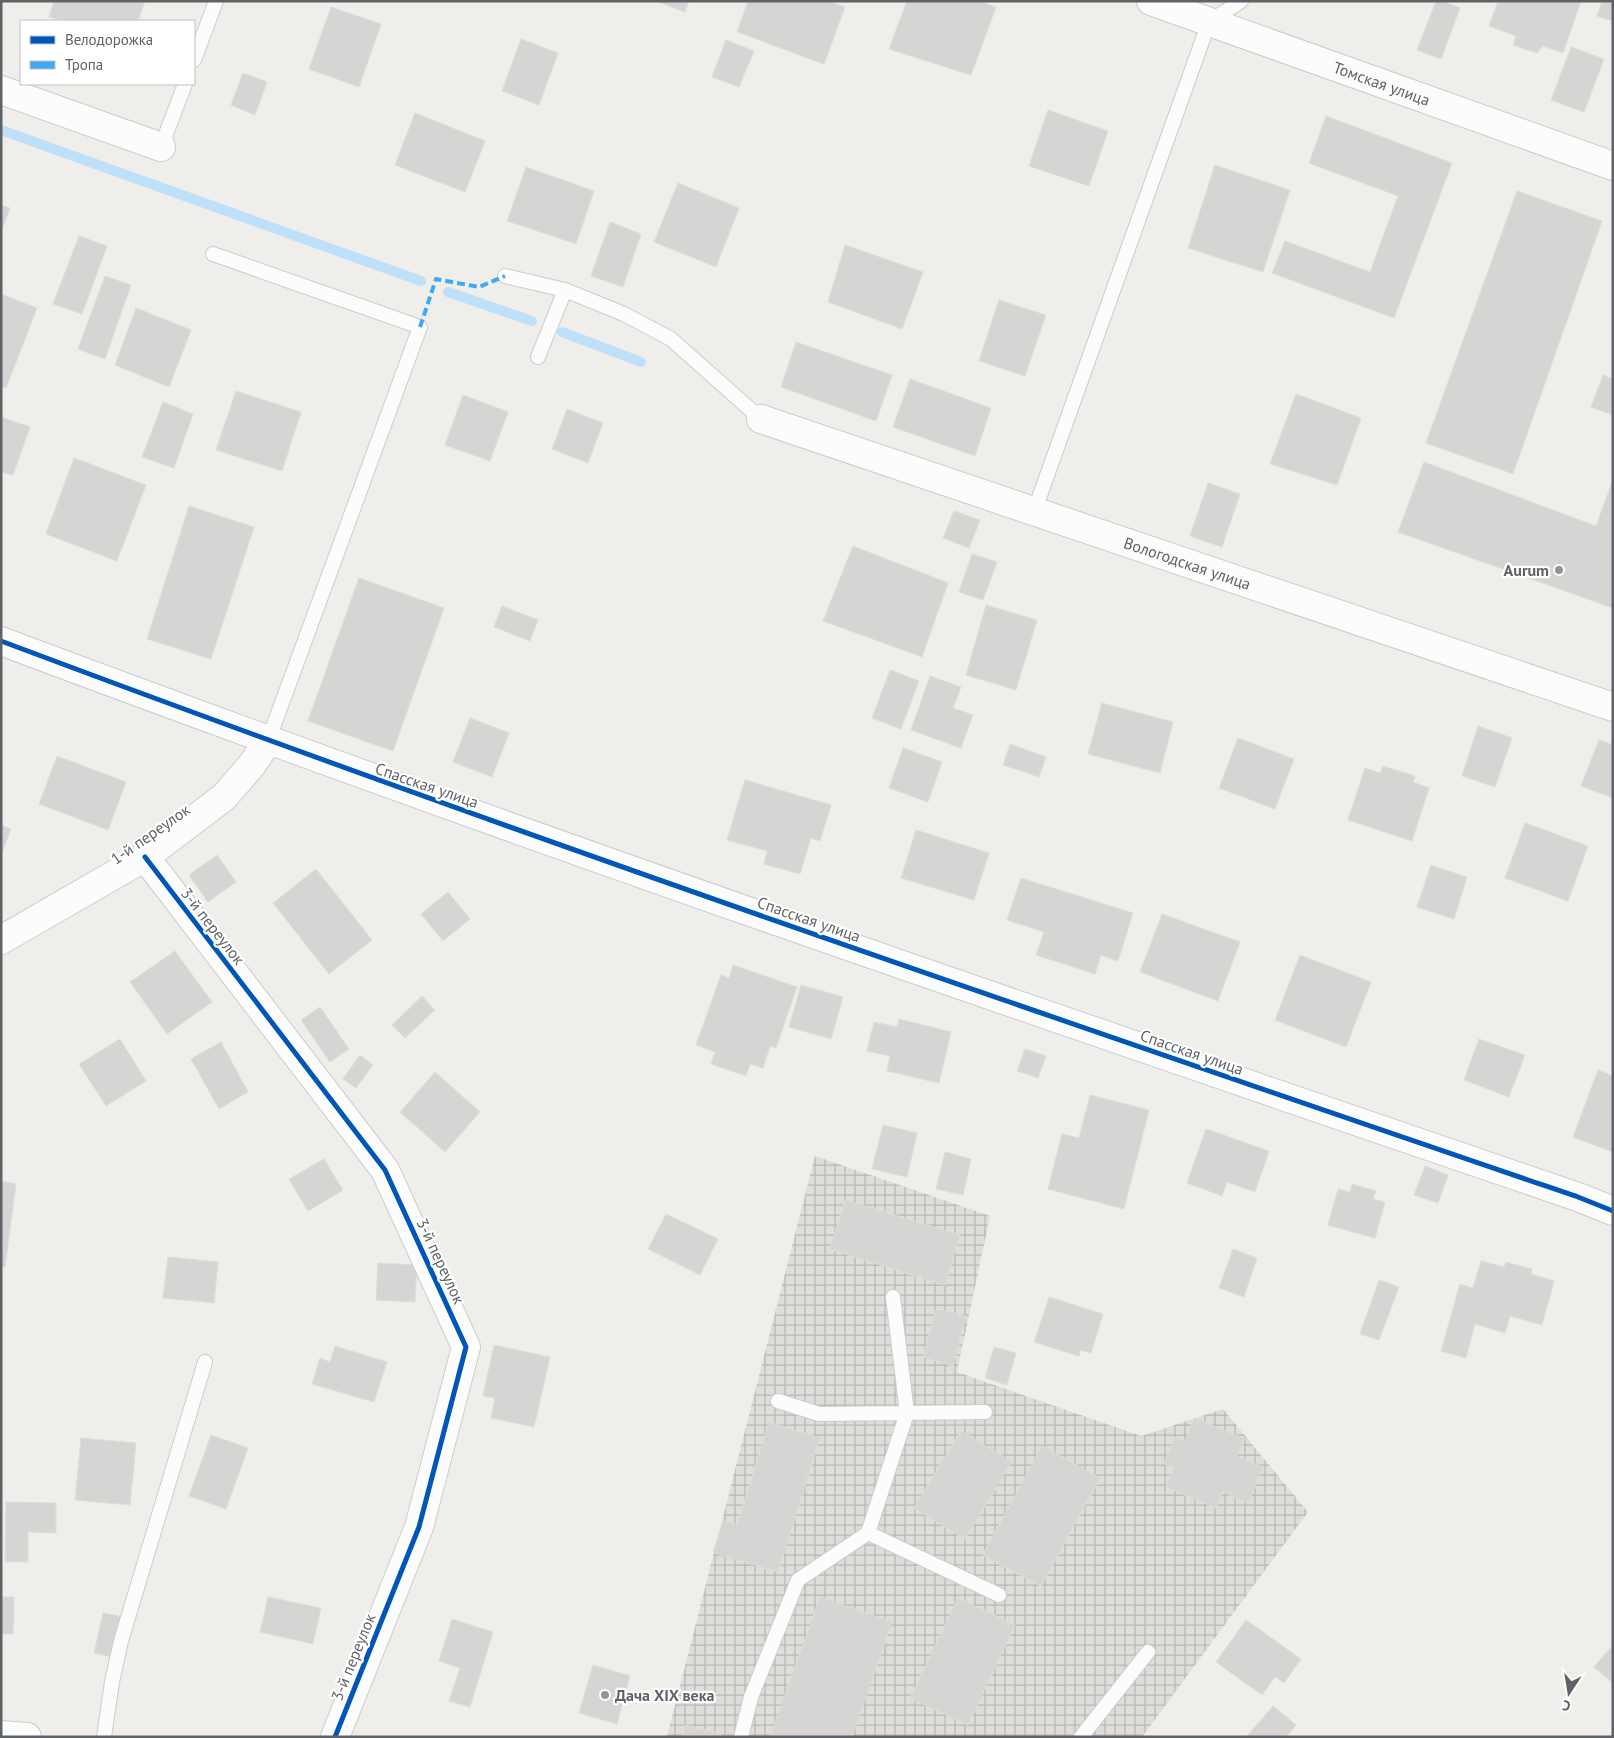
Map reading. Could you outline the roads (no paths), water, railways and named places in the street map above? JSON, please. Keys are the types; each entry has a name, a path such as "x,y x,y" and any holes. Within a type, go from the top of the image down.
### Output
{"street":[{"name":"Томская улица","path":"1151,1 1613,166"},
{"path":"1,90 161,148"},
{"name":"Вологодская улица","path":"761,419 1613,707"},
{"name":"Спасская улица","path":"1,641 268,741 1014,1005 1578,1197 1613,1211"},
{"name":"1-й переулок","path":"1,940 145,858 224,797 251,766 268,741"},
{"name":"3-й переулок","path":"145,858 385,1170 466,1347 419,1527 335,1737"},
{"path":"1,1735 27,1737"}],"lane":[{"path":"195,57 216,1"},
{"path":"1034,512 1209,22 1241,1"},
{"path":"161,148 185,85"},
{"path":"213,254 420,327 268,741"},
{"path":"506,276 565,290 624,314 670,339 761,419"},
{"path":"538,357 565,290"},
{"path":"741,1737 751,1698 798,1580 868,1533 907,1413 893,1297"},
{"path":"104,1737 112,1682 122,1642 205,1362"},
{"path":"778,1401 819,1414 985,1412"},
{"path":"868,1533 999,1595"},
{"path":"1081,1737 1148,1652"}],"waterway":[{"path":"1,130 421,281"},
{"path":"448,292 532,321"},
{"path":"562,332 641,362"}],"place":[{"name":"Aurum","path":"1559,570"},
{"name":"Дача XIX века","path":"605,1695"}]}
